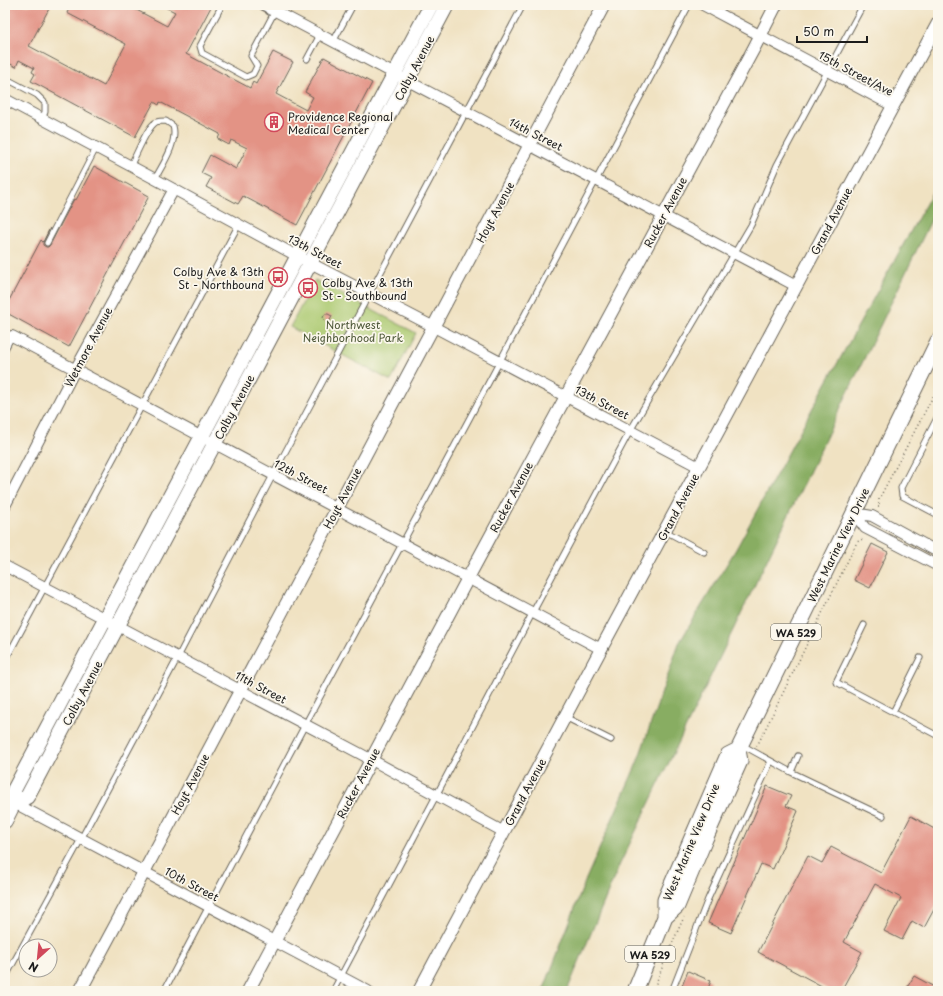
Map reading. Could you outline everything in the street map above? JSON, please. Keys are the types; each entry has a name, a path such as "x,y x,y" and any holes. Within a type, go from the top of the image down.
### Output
{"main road":[{"name":"Colby Avenue","path":"5,821 15,788 431,5"},
{"name":"Colby Avenue","path":"10,801 27,797 448,5"},
{"name":"West Marine View Drive","path":"635,991 665,917 678,906 705,839 740,761 740,747 938,342"}],"street":[{"name":"Hoyt Avenue","path":"80,991 604,5"},
{"name":"15th Street/Ave","path":"703,5 893,106"},
{"name":"Rucker Avenue","path":"248,991 565,396 776,5"},
{"name":"14th Street","path":"271,7 333,42 664,215 796,286"},
{"name":"Grand Avenue","path":"419,991 601,649 938,23"},
{"name":"13th Street","path":"5,100 310,263 370,293 699,467"},
{"name":"Wetmore Avenue","path":"5,506 75,370 174,189"},
{"name":"12th Street","path":"12,336 601,649"},
{"path":"854,513 872,516 938,552"},
{"path":"854,513 865,528 938,566"},
{"name":"11th Street","path":"5,566 305,724 504,832"},
{"name":"10th Street","path":"10,801 368,991"}],"lane":[{"path":"222,5 200,46 202,53 246,77 253,74 257,66 251,56 271,7"},
{"path":"333,42 352,5"},
{"path":"5,978 82,839 273,475 523,5"},
{"path":"164,991 689,5"},
{"path":"333,991 630,431 752,225 777,165 864,5"},
{"path":"307,59 320,35"},
{"path":"5,78 37,95 46,103 45,112 42,119"},
{"path":"130,166 147,132 156,122 166,121 173,126 175,131 172,145 155,179"},
{"path":"47,243 96,148"},
{"path":"5,661 239,224"},
{"path":"5,349 12,336"},
{"path":"938,416 901,488 902,496 938,515"},
{"path":"665,530 704,552"},
{"path":"864,626 836,682 938,736"},
{"path":"893,712 920,658"},
{"path":"565,717 611,740"},
{"path":"740,747 883,816"},
{"path":"791,772 798,756"},
{"path":"672,991 708,899 771,761"}],"path":[{"path":"876,508 879,507 879,499 938,387"}],"green space":[{"path":"938,182 938,206 619,866 567,991 543,991 586,879 637,763 679,643 736,549"},
{"name":"Northwest Neighborhood Park","path":"315,280 416,333 391,381 290,327"}],"building":[{"name":"Providence Regional Medical Center","path":"5,5 51,5 29,46 104,86 126,44 67,13 71,5 127,5 167,26 175,12 161,5 212,5 186,54 250,88 253,82 256,84 273,52 293,62 276,94 306,110 313,97 305,92 324,57 372,83 297,225 243,196 238,204 206,187 211,178 201,173 210,155 236,169 247,148 231,140 229,145 218,139 220,134 160,102 159,105 154,102 135,137 31,81 35,74 32,72 34,68 19,60 16,67 5,61"},
{"path":"94,166 149,196 69,347 5,312 5,308 41,240 43,242 50,228 43,245 48,247 50,245 74,199 76,200"},
{"path":"325,314 332,316 329,323 324,320 323,317"},
{"path":"872,544 888,552 870,588 854,580"},
{"path":"767,786 791,796 786,806 798,811 773,869 761,864 731,933 708,923"},
{"path":"911,816 938,831 938,902 924,928 912,921 902,940 884,931 901,898 875,884 844,942 862,952 841,991 831,991 758,952 808,856 822,863 831,847 881,873"},
{"path":"688,971 711,981 707,991 680,991"},
{"path":"914,976 938,989 938,991 905,991"}],"place":[{"name":"Providence Regional Medical Center","path":"274,122"},
{"name":"Colby Ave & 13th St - Northbound","path":"278,277"},
{"name":"Colby Ave & 13th St - Southbound","path":"308,288"}]}
